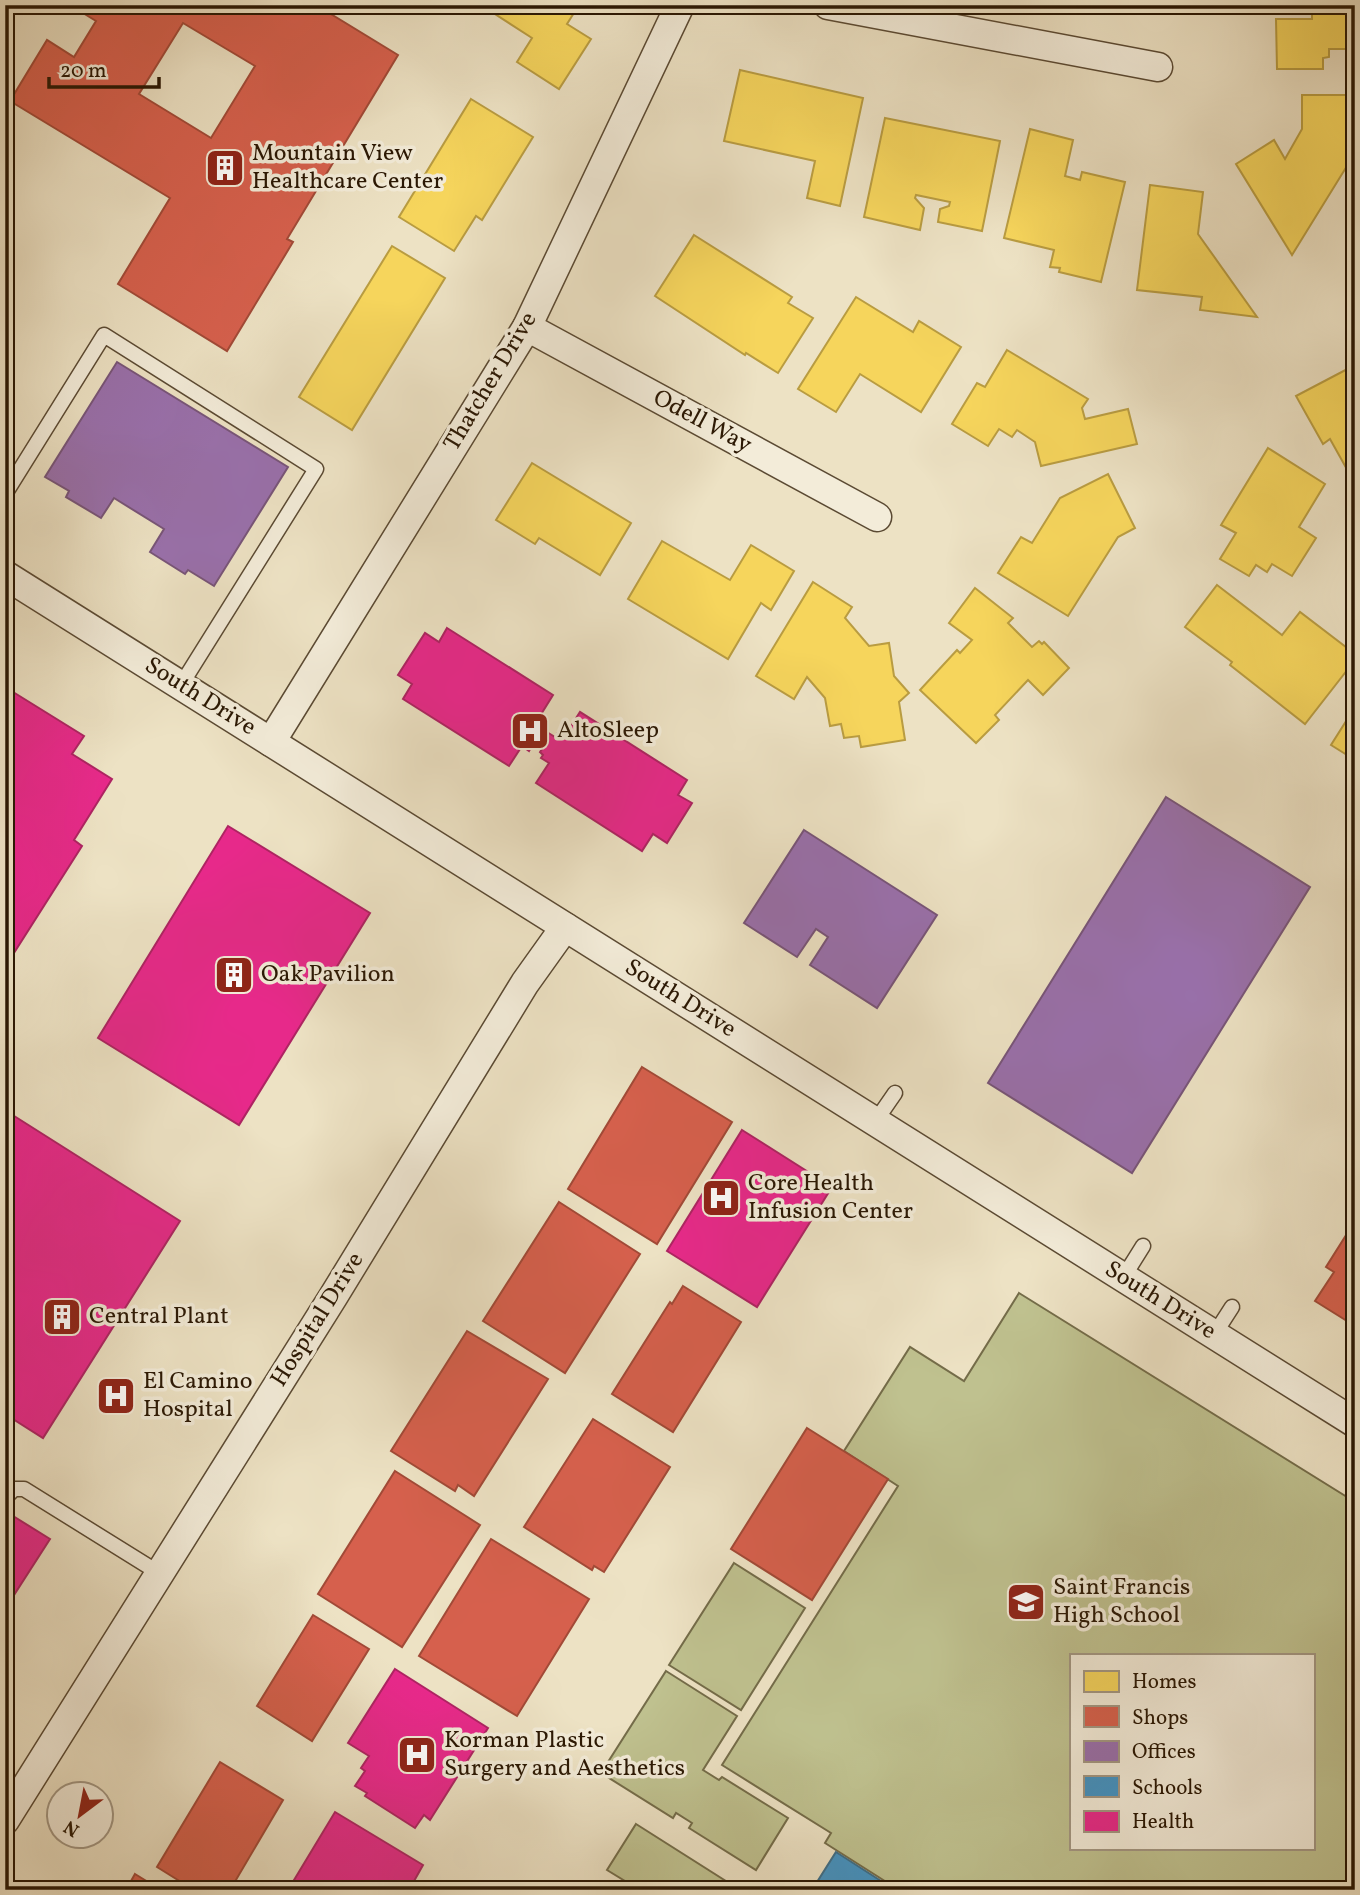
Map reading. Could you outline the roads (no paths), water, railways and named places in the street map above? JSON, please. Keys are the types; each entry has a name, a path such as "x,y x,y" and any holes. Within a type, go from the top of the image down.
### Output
{"street":[{"name":"Thatcher Drive","path":"271,742 527,327 680,5"},
{"path":"828,5 1158,67"},
{"name":"Odell Way","path":"527,327 877,517"},
{"name":"South Drive","path":"5,575 1355,1423"},
{"name":"Hospital Drive","path":"5,1820 340,1286 525,984 565,927"}],"lane":[{"path":"5,494 104,335 316,469 181,685"},
{"path":"875,1122 895,1093"},
{"path":"1123,1278 1143,1245"},
{"path":"1214,1335 1232,1307"},
{"path":"5,1499 14,1489 24,1489 159,1573"}],"place":[{"name":"Mountain View Healthcare Center","path":"225,168"},
{"name":"AltoSleep","path":"530,731"},
{"name":"Oak Pavilion","path":"234,975"},
{"name":"Core Health Infusion Center","path":"721,1198"},
{"name":"Central Plant","path":"62,1317"},
{"name":"El Camino Hospital","path":"116,1396"},
{"name":"Saint Francis High School","path":"1026,1602"},
{"name":"Korman Plastic Surgery and Aesthetics","path":"417,1755"}]}
